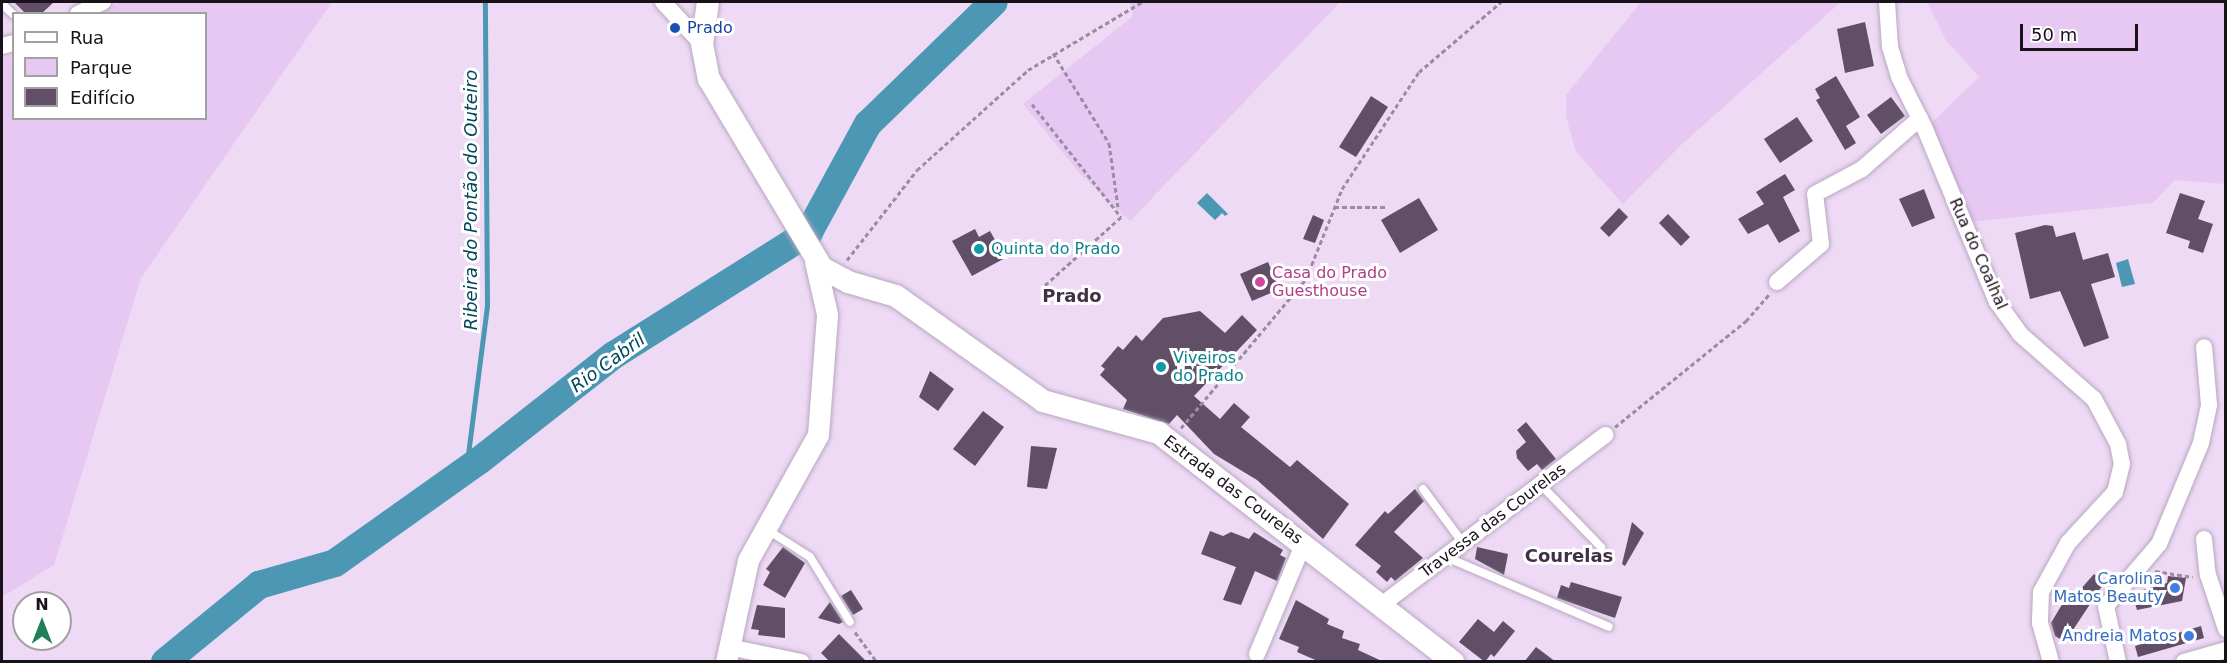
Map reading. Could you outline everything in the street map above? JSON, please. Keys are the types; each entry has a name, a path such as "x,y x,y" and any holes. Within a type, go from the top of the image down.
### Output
{"main road":[{"path":"702,44 708,2"},
{"name":"Estrada das Courelas","path":"702,44 713,87 812,257 831,296 874,289 901,300 1043,401 1149,429 1170,440 1453,662"}],"street":[{"path":"82,12 103,2"},
{"path":"663,2 702,44"},
{"name":"Rua do Coalhal","path":"1887,2 1894,63 2006,318 2087,391 2118,444 2122,464 2115,492 2068,543 2041,592 2040,623 2052,662"},
{"path":"1777,282 1821,244 1815,194 1862,169 1920,118"},
{"path":"801,662 728,654 746,565 818,435 831,296"},
{"path":"2118,662 2106,606 2162,540 2204,433 2209,396 2204,347"},
{"name":"Travessa das Courelas","path":"1380,606 1605,435"},
{"path":"2204,539 2209,579 2226,629"},
{"path":"1257,654 1304,543"},
{"path":"2184,662 2226,650"}],"lane":[{"path":"1540,484 1601,547"},
{"path":"1423,489 1463,543"},
{"path":"766,529 810,557 850,622"},
{"path":"1446,557 1609,627"}],"path":[{"path":"831,296 865,232 917,170 1053,52 1142,2"},
{"path":"1170,440 1299,289 1335,207 1419,72 1501,2"},
{"path":"1043,287 1118,223 1118,177 1110,143 1053,52"},
{"path":"1032,104 1082,171 1118,209"},
{"path":"1335,207 1385,207"},
{"path":"1605,435 1746,321 1777,282"},
{"path":"2138,568 2209,579"},
{"path":"850,622 877,662"}],"green space":[{"path":"121,2 332,2 141,278 54,565 2,597 2,59 12,56 12,120 207,120 207,12 98,12"},
{"path":"1130,2 1340,2 1130,221 1080,174 1023,104 1133,16"},
{"path":"1641,2 1841,2 1680,146 1623,204 1576,152 1566,116 1566,95"},
{"path":"1927,2 2225,2 2225,184 2175,180 2153,203 1969,222 1930,124 1979,77 1945,39"}],"water":[{"path":"1207,193 1228,214 1225,216 1222,213 1215,220 1197,203"},
{"path":"2128,259 2135,284 2122,287 2116,263"}],"building":[{"path":"14,2 54,2 43,12 24,12"},
{"path":"1865,22 1874,66 1845,73 1837,29"},
{"path":"1836,76 1860,117 1846,126 1856,143 1845,150 1816,100 1820,98 1815,89"},
{"path":"1371,96 1388,107 1356,157 1339,147"},
{"path":"1891,97 1905,116 1881,134 1867,115"},
{"path":"1797,117 1813,141 1780,163 1764,139"},
{"path":"1785,174 1795,190 1783,197 1800,231 1779,243 1768,224 1748,234 1738,219 1764,204 1756,192"},
{"path":"1924,189 1935,218 1912,227 1899,199"},
{"path":"2180,193 2205,201 2198,219 2213,224 2203,253 2188,248 2190,241 2166,233"},
{"path":"1419,198 1438,230 1400,253 1381,220"},
{"path":"1619,208 1628,217 1609,237 1600,228"},
{"path":"1668,214 1690,237 1681,246 1659,223"},
{"path":"1313,215 1324,220 1315,243 1303,239"},
{"path":"2045,225 2053,226 2056,237 2075,232 2083,260 2108,253 2115,277 2091,284 2109,338 2084,347 2060,291 2030,299 2015,233"},
{"name":"Quinta do Prado","path":"975,229 979,237 990,231 1005,258 972,276 952,241"},
{"path":"1268,262 1280,289 1252,301 1240,274"},
{"path":"1200,311 1225,333 1242,315 1257,330 1194,396 1220,419 1234,403 1250,417 1241,427 1290,467 1297,460 1349,504 1323,539 1257,480 1214,454 1177,415 1169,424 1123,409 1127,400 1100,375 1105,369 1101,366 1118,346 1123,350 1136,335 1142,341 1163,318"},
{"path":"930,371 954,389 938,411 919,397"},
{"path":"983,411 1004,427 975,466 953,449"},
{"path":"1526,422 1556,459 1542,470 1537,464 1528,471 1517,458 1516,451 1526,442 1517,430"},
{"path":"1031,446 1057,448 1047,489 1027,487"},
{"path":"1415,489 1424,501 1394,532 1423,558 1395,581 1391,577 1387,582 1376,572 1381,566 1355,545 1385,511 1388,514"},
{"path":"1632,522 1644,533 1625,566 1622,564"},
{"path":"1210,531 1223,536 1231,532 1249,539 1254,532 1283,550 1280,555 1286,558 1277,581 1255,571 1241,605 1223,600 1236,567 1201,554"},
{"path":"783,547 805,563 785,598 763,585 770,572 766,569"},
{"path":"1477,547 1508,554 1504,575 1475,559"},
{"path":"2094,574 2104,583 2065,642 2055,636 2051,623 2067,596 2072,599"},
{"path":"2168,576 2186,578 2182,601 2137,610 2132,593 2167,583"},
{"path":"1571,582 1622,597 1615,618 1557,598 1561,585 1569,588"},
{"path":"851,590 863,609 853,615 841,596"},
{"path":"1296,600 1329,619 1327,624 1344,631 1342,638 1360,644 1358,650 1384,662 1320,662 1297,652 1299,647 1279,639"},
{"path":"830,602 843,622 839,624 818,618"},
{"path":"757,605 785,608 785,638 758,635 759,630 751,629"},
{"path":"1478,619 1494,632 1503,621 1515,631 1494,657 1491,654 1485,662 1459,642"},
{"path":"2201,626 2204,638 2138,657 2135,646"},
{"path":"839,634 867,662 830,662 821,653"},
{"path":"1536,647 1556,662 1524,662"}],"waterway":[{"name":"Ribeira do Pontão do Outeiro","path":"466,470 487,306 485,2"},
{"name":"Rio Cabril","path":"165,662 259,585 335,563 480,460 614,355 809,232 868,124 994,2"}],"place":[{"name":"Prado","path":"675,28"},
{"name":"Quinta do Prado","path":"979,249"},
{"name":"Casa do Prado Guesthouse","path":"1260,282"},
{"name":"Viveiros do Prado","path":"1161,367"},
{"name":"Carolina Matos Beauty","path":"2175,588"},
{"name":"Andreia Matos","path":"2189,636"}],"district":[{"name":"Prado","path":"1072,296"},
{"name":"Courelas","path":"1569,556"}]}
